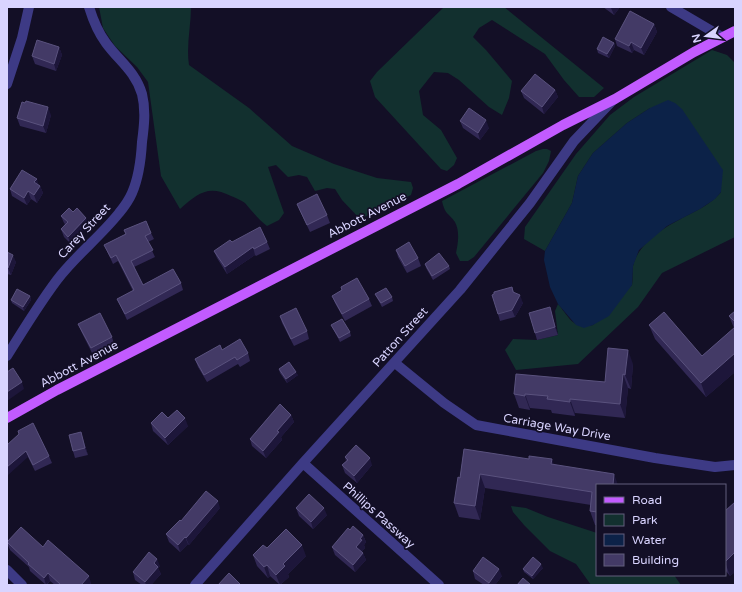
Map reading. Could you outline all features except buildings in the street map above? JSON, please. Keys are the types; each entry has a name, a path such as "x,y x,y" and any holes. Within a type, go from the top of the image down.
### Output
{"main road":[{"name":"Abbott Avenue","path":"7,418 57,390 458,184 563,125 615,99 694,52 735,31"}],"street":[{"path":"7,84 22,38 29,7"},
{"name":"Carey Street","path":"7,356 57,279 80,253 109,225 132,194 138,178 144,120 142,96 137,81 124,63 106,43 94,24 89,7"},
{"path":"671,7 722,37"},
{"name":"Patton Street","path":"195,585 460,290 520,216 574,141 615,99"},
{"name":"Carriage Way Drive","path":"395,363 444,404 476,425 715,467 735,465"},
{"name":"Phillips Passway","path":"303,463 439,585"},
{"path":"7,570 22,585"}],"green space":[{"path":"99,7 191,7 188,51 189,65 249,108 292,146 334,164 377,178 411,182 413,188 411,195 360,219 342,200 335,189 327,188 315,191 307,177 299,175 288,177 276,165 268,167 284,213 279,220 267,226 245,203 223,192 203,192 180,209 161,176 148,82 137,67 115,46 103,28"},
{"path":"444,7 504,7 604,88 594,97 579,97 564,80 545,54 492,20 479,28 473,37 512,81 509,98 502,115 489,107 459,80 448,73 434,72 419,91 423,115 441,130 457,158 454,165 447,171 441,169 375,97 370,81 377,72"},
{"path":"712,50 727,55 735,63 735,237 662,273 638,307 578,364 516,370 505,350 513,339 537,340 558,335 555,311 558,304 576,324 581,326 593,325 632,285 633,266 641,249 663,229 706,205 721,192 650,108 627,123 593,153 578,176 572,203 545,251 524,239 525,227 576,154 610,115 634,97"},
{"path":"543,149 551,151 549,161 543,173 474,257 468,261 460,261 456,253 458,238 457,226 443,206 442,201 536,151"},
{"path":"511,506 526,508 596,533 596,576 675,576 681,585 591,585 576,564 550,551 513,512"}],"water":[{"path":"668,100 675,103 682,109 723,170 721,192 715,199 700,209 667,226 639,250 633,266 632,285 609,316 584,328 576,325 558,304 550,287 544,260 545,251 572,203 578,176 593,153 627,123 650,108"}]}
